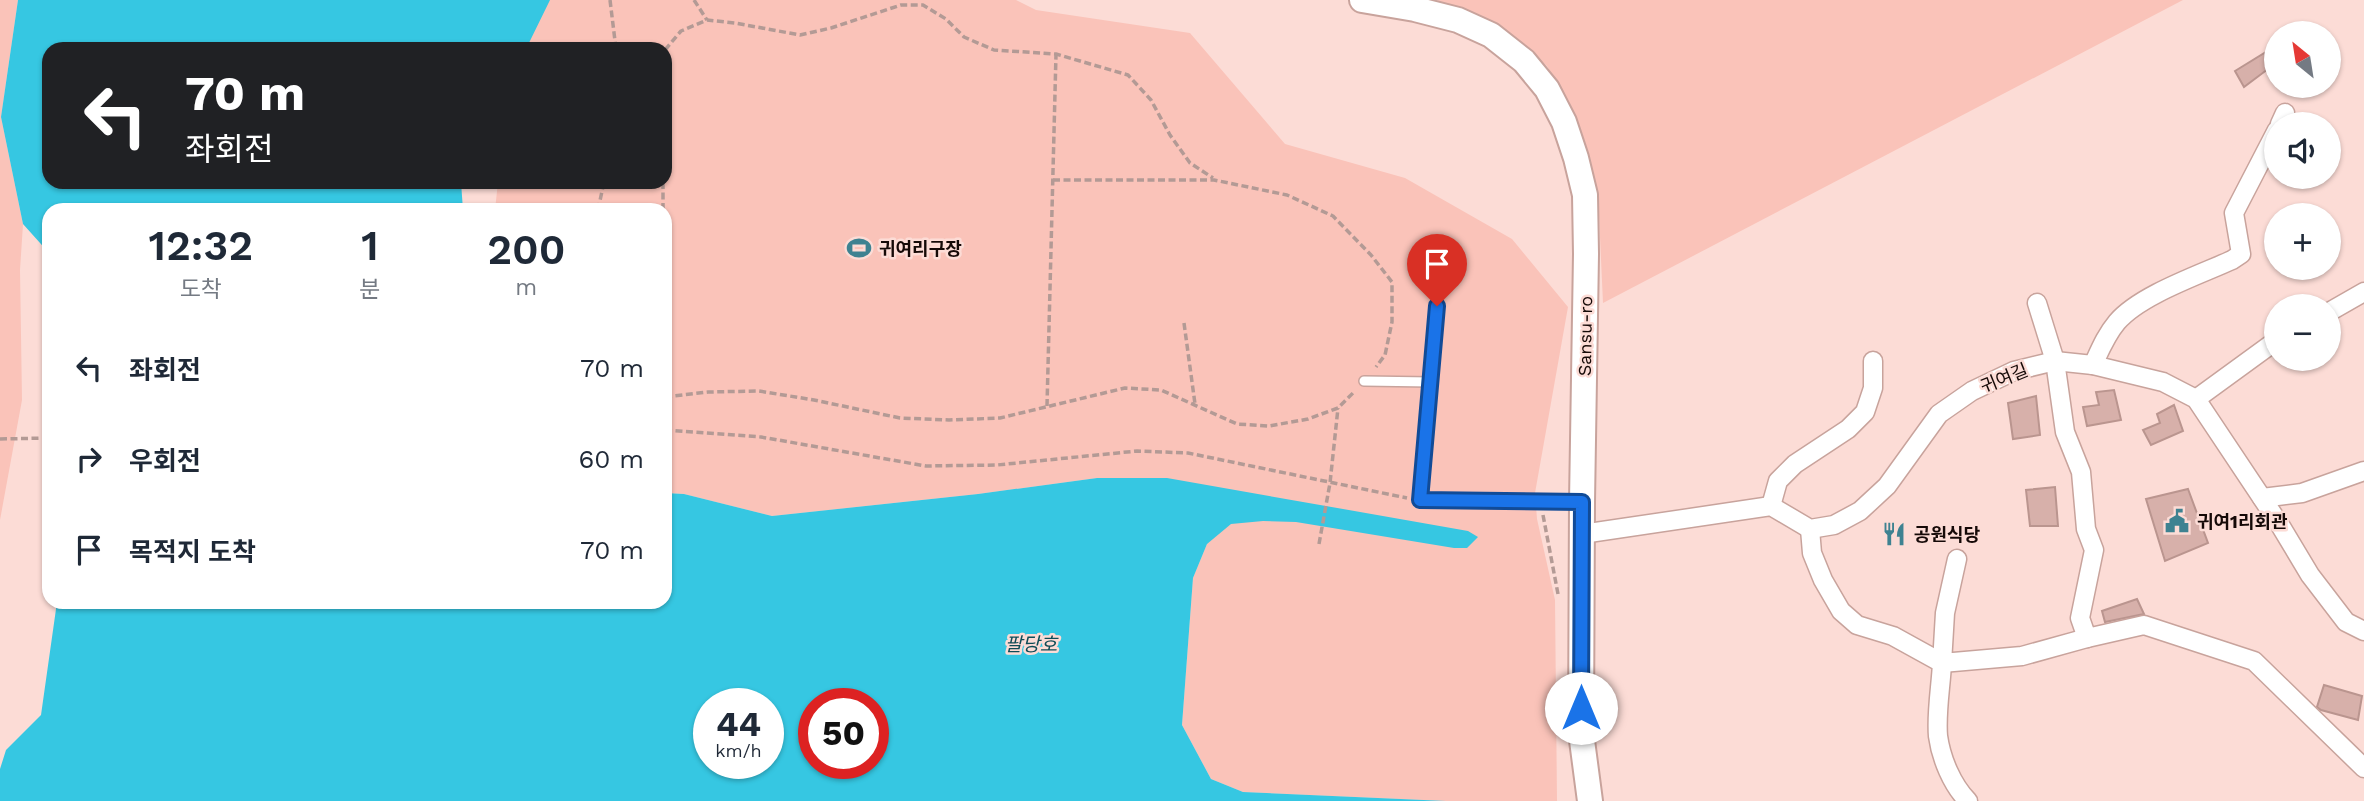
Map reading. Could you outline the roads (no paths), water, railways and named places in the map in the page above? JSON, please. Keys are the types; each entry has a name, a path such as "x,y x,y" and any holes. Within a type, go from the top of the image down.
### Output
{"main road":[{"name":"Sansu-ro","path":"1362,0 1458,20 1491,35 1524,61 1547,89 1564,122 1585,195 1581,733 1590,801"}],"street":[{"path":"2093,365 2118,321 2141,302 2241,254 2234,213 2264,155"},
{"path":"2341,305 2364,292"},
{"path":"2037,303 2055,361 2065,432 2081,472 2086,529 2094,550 2080,618 2087,638"},
{"path":"2196,399 2264,349"},
{"path":"1772,506 1778,481 1795,464 1848,429 1865,412 1873,388 1873,361"},
{"name":"귀여길","path":"1810,529 1834,524 1860,511 1887,486 1939,415 1972,391 2014,371 2055,361 2093,365 2163,382 2196,399 2310,575 2346,622 2364,631"},
{"path":"2262,498 2302,493 2364,471"},
{"path":"1582,534 1772,506 1810,529 1812,552 1823,580 1841,611 1857,625 1893,636 1942,663 2022,656 2144,625 2254,661 2364,768"},
{"path":"1956,559 1945,613 1938,736 1946,764 1960,794 1968,801"}],"lane":[{"path":"1437,306 1420,500 1582,502"},
{"path":"1364,381 1431,382"}],"water":[{"path":"18,0 550,0 529,42 42,42 42,189 462,189 462,203 42,203 42,245 23,224 1,117"},
{"name":"팔당호","path":"1097,478 1167,478 1468,531 1478,537 1467,548 1454,548 1296,522 1231,524 1207,544 1193,578 1182,725 1211,779 1243,792 1446,801 0,801 0,769 6,750 41,715 56,609 672,609 672,493 772,516"}],"place":[{"name":"귀여리구장","path":"859,248"},
{"name":"귀여1리회관","path":"2177,521"},
{"name":"공원식당","path":"1894,534"}]}
